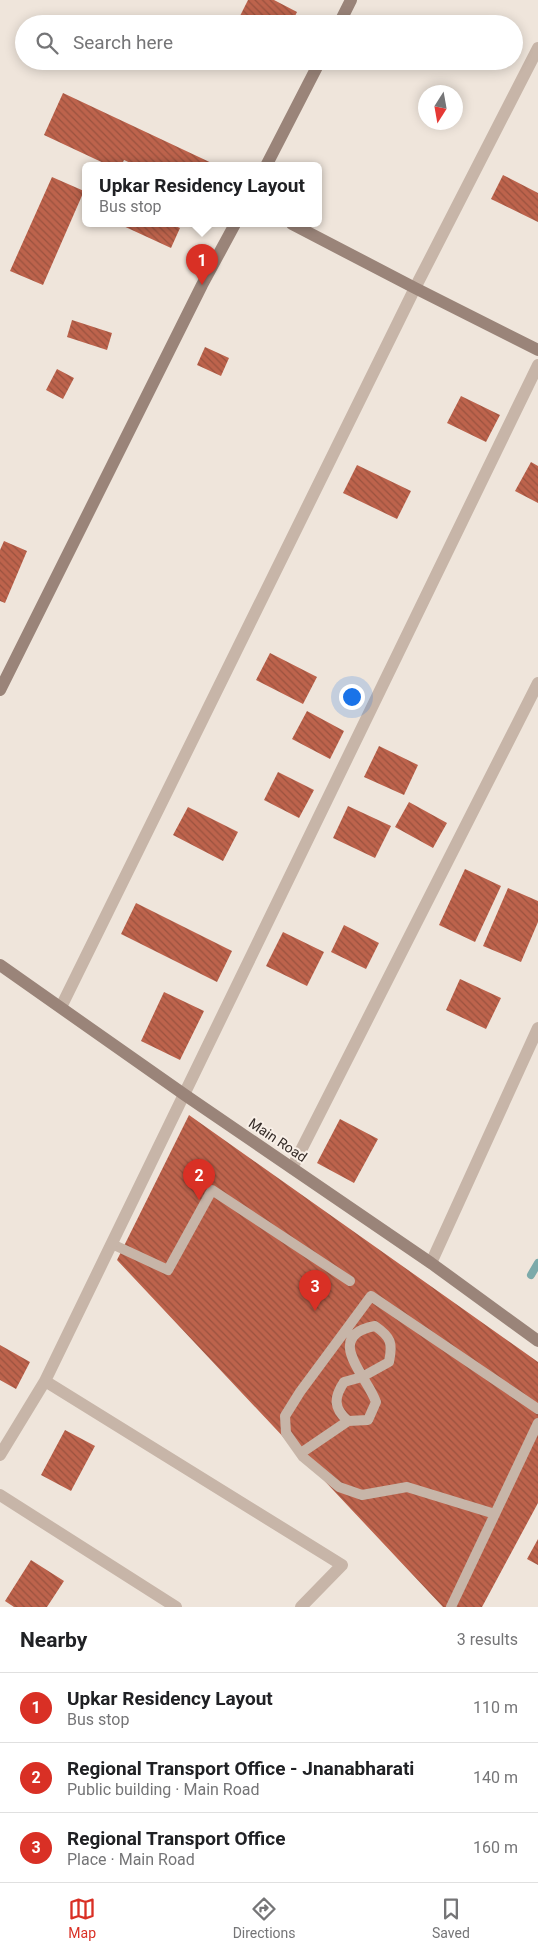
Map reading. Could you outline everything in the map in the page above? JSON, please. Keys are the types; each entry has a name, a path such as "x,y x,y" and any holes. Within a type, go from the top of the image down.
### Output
{"street":[{"path":"344,15 352,0"},
{"path":"61,1007 414,288 538,48"},
{"path":"268,162 315,70"},
{"path":"0,690 202,285 234,227"},
{"path":"298,227 538,350"},
{"path":"0,1455 45,1381 538,365"},
{"path":"292,1168 538,683"},
{"name":"Main Road","path":"0,965 185,1095 431,1263 538,1341"},
{"path":"431,1263 538,1028"},
{"path":"45,1381 342,1565 301,1607"},
{"path":"0,1495 176,1607"}],"lane":[{"path":"112,1244 168,1270 212,1190 350,1281"},
{"path":"495,1514 407,1488 362,1495 339,1487 301,1453 286,1433 285,1416 351,1332 370,1296 538,1409"},
{"path":"348,1420 341,1414 337,1406 337,1393 344,1382 362,1377 389,1362 392,1347 386,1334 375,1326 351,1332"},
{"path":"301,1453 348,1420 368,1420 376,1402 349,1348 352,1338 351,1332"},
{"path":"450,1607 538,1423"}],"building":[{"path":"248,0 274,0 297,12 296,15 240,15"},
{"path":"63,93 210,162 128,162 124,160 123,162 101,162 44,135"},
{"path":"503,175 538,193 538,222 491,199"},
{"path":"52,177 82,190 82,196 43,285 10,271"},
{"path":"126,227 180,228 171,248"},
{"path":"72,320 112,333 107,350 67,337"},
{"path":"205,347 229,358 221,376 197,365"},
{"path":"57,369 74,378 63,399 46,390"},
{"path":"461,396 500,415 486,442 447,423"},
{"path":"531,462 538,466 538,503 515,491"},
{"path":"357,465 411,491 397,519 343,493"},
{"path":"4,541 27,551 5,603 0,601 0,550"},
{"path":"270,653 317,677 303,704 256,680"},
{"path":"307,711 344,731 330,759 292,739"},
{"path":"379,746 418,765 404,795 364,777"},
{"path":"278,772 314,790 299,818 264,800"},
{"path":"409,802 447,823 433,848 395,827"},
{"path":"348,806 391,826 375,858 333,838"},
{"path":"188,807 238,832 223,861 173,835"},
{"path":"465,869 501,886 475,942 439,925"},
{"path":"508,888 538,901 538,922 521,962 483,946"},
{"path":"136,903 232,951 217,982 121,934"},
{"path":"344,925 379,943 366,969 331,952"},
{"path":"283,932 324,952 307,986 266,966"},
{"path":"460,979 501,998 486,1029 446,1010"},
{"path":"164,992 204,1011 180,1060 141,1041"},
{"path":"189,1115 538,1362 538,1503 482,1607 443,1607 117,1260"},
{"path":"340,1119 378,1139 354,1183 317,1163"},
{"path":"0,1345 30,1362 16,1389 0,1380"},
{"path":"65,1430 95,1446 71,1491 41,1475"},
{"path":"538,1539 538,1565 527,1559"},
{"path":"31,1560 64,1581 47,1607 14,1607 5,1601"}],"waterway":[{"path":"531,1275 538,1263"}],"place":[{"name":"Upkar Residency Layout","path":"202,285"},
{"name":"Regional Transport Office - Jnanabharati","path":"199,1200"},
{"name":"Regional Transport Office","path":"315,1311"}]}
